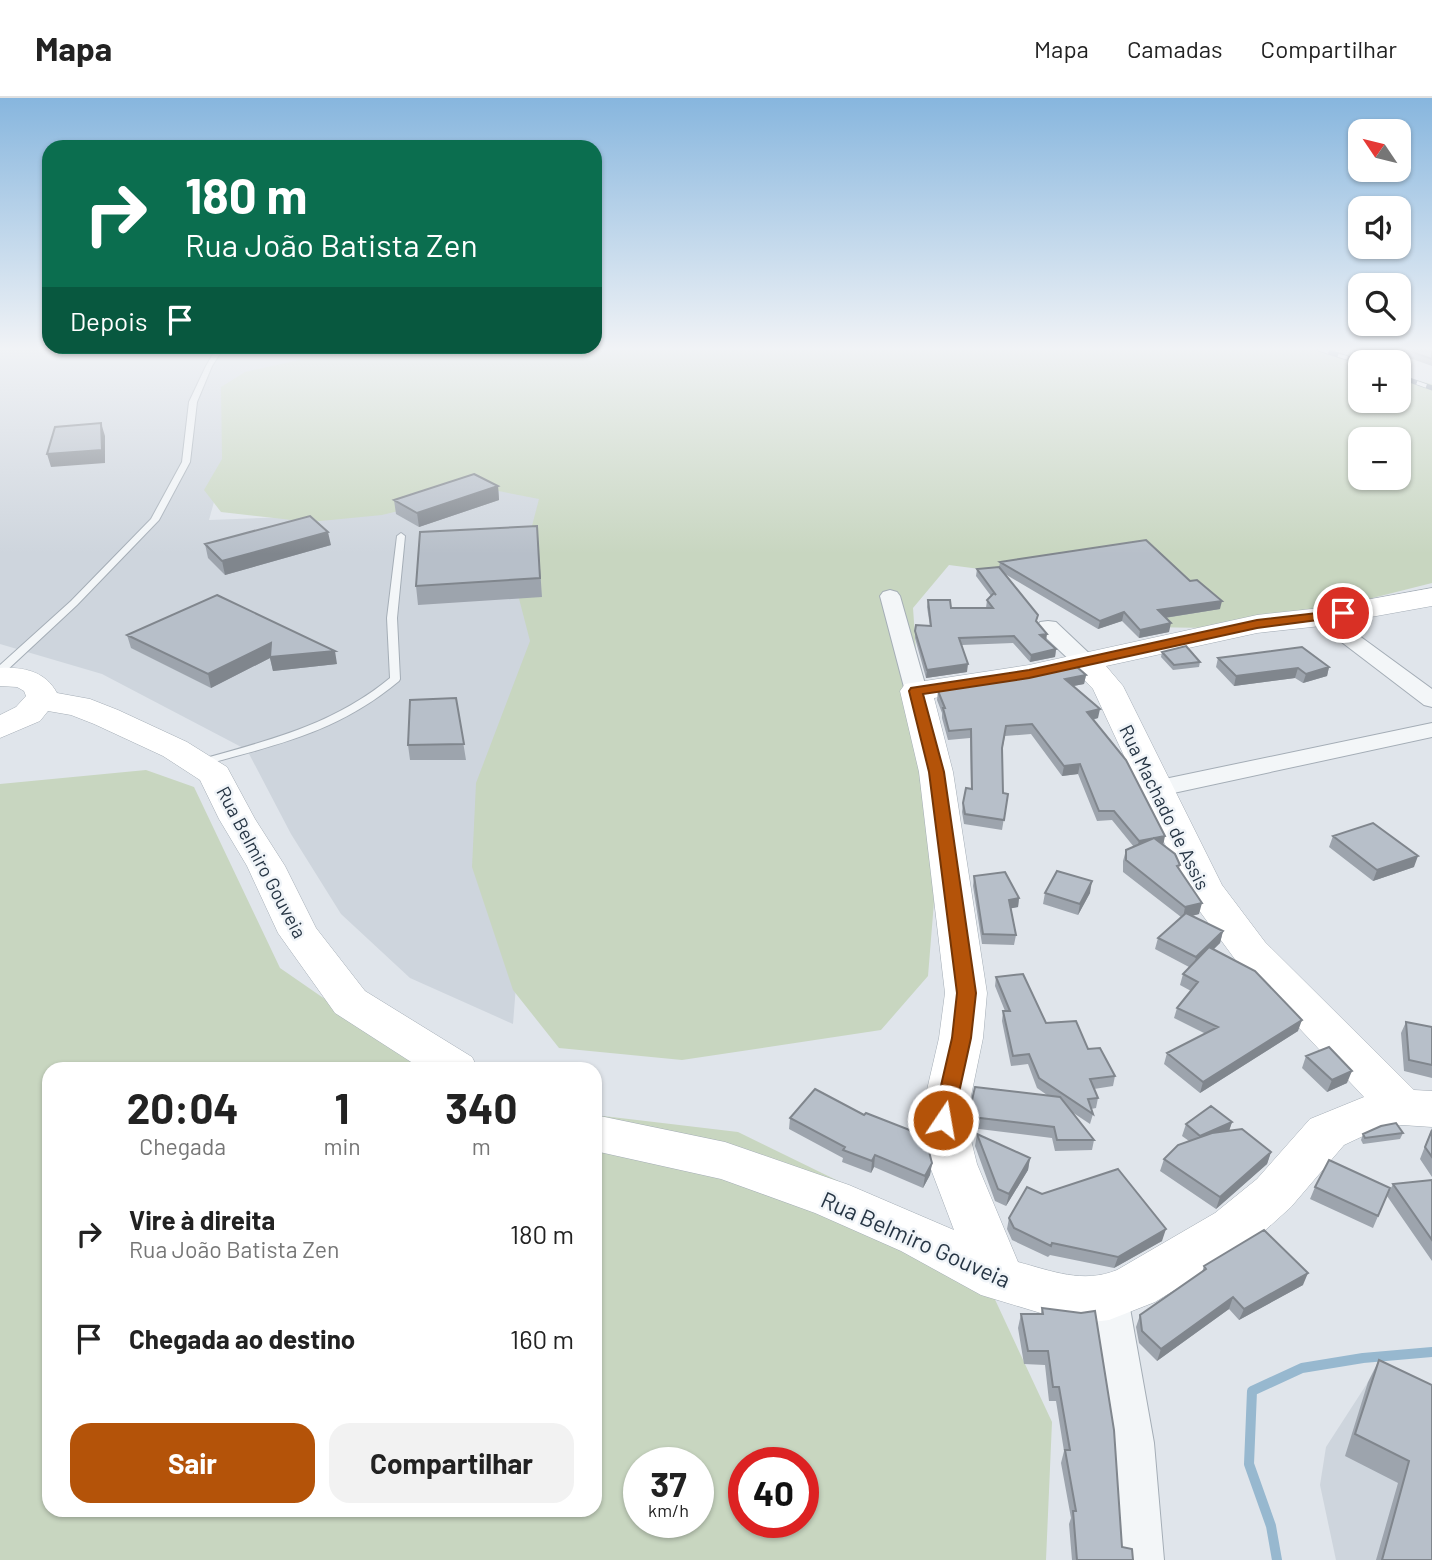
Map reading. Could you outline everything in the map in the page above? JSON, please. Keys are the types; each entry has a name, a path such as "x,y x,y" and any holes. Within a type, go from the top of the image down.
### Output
{"street":[{"path":"890,596 936,772 966,993 961,1038 943,1120 953,1164 999,1279"},
{"path":"916,691 1029,674 1257,624 1321,617 1432,597"},
{"path":"1321,617 1432,700"},
{"name":"Rua Machado de Assis","path":"1048,627 1107,686 1204,889 1251,953 1417,1108"},
{"path":"0,677 24,678 41,689 40,700 28,714 0,728"},
{"name":"Rua Belmiro Gouveia","path":"40,700 88,710 175,749 215,774 237,819 266,866 298,933 350,1002 445,1062"},
{"path":"1155,789 1432,730"},
{"name":"Rua Belmiro Gouveia","path":"602,1135 725,1161 820,1195 919,1236 999,1279 1077,1301 1109,1297 1136,1286 1233,1227 1274,1193 1327,1132 1369,1113 1417,1108"},
{"path":"1109,1297 1133,1443 1142,1560"}],"lane":[{"path":"0,671 74,603 155,520 186,462 191,417"},
{"path":"199,763 325,726 373,700 395,679 392,618 401,536"}],"shaded area":[{"path":"0,417 237,417 209,520 371,514 558,454 513,1024 410,978 341,914 291,834 247,750 102,674 0,644"},
{"path":"1368,1382 1432,1401 1432,1560 1336,1560 1320,1485 1326,1447"}],"green space":[{"path":"221,417 1432,417 1432,583 1317,612 1210,628 1142,627 1025,575 949,565 913,608 934,902 928,976 881,1030 682,1060 559,1048 513,990 472,867 476,783 530,641 516,587 539,499 488,489 382,515 310,522 221,512 204,490 222,459"},
{"path":"146,770 194,787 280,968 416,1062 42,1062 42,1517 602,1517 602,1116 738,1132 867,1195 985,1278 1052,1422 1046,1560 0,1560 0,784"}],"building":[{"path":"101,423 102,450 47,454 55,427"},
{"path":"474,474 498,486 417,513 394,500"},
{"path":"310,516 328,532 222,561 205,544"},
{"path":"537,526 540,578 416,586 420,532"},
{"path":"1146,540 1190,581 1197,580 1222,601 1158,610 1171,623 1140,630 1124,612 1100,621 1000,562"},
{"path":"999,567 1038,615 1036,621 1047,634 1040,635 1056,649 1031,655 1014,636 959,638 968,664 927,670 915,631 916,625 931,626 928,600 950,600 951,608 993,608 987,600 994,593 996,595 977,569"},
{"path":"217,595 335,651 270,657 271,643 208,674 127,635"},
{"path":"1186,646 1200,662 1174,665 1162,652"},
{"path":"1302,647 1329,667 1306,674 1298,668 1236,676 1218,658"},
{"path":"1077,667 1086,675 1065,679 1100,709 1087,712 1126,760 1165,836 1139,841 1114,811 1099,811 1080,764 1064,766 1032,724 1006,726 1002,748 1003,793 1008,794 1004,820 965,814 963,803 966,788 972,789 971,729 949,731 945,708 938,691"},
{"path":"456,698 464,744 408,745 410,700"},
{"path":"1373,823 1418,856 1377,870 1333,836"},
{"path":"1154,838 1175,854 1180,865 1177,866 1202,903 1185,907 1126,860 1126,850"},
{"path":"1057,871 1092,881 1080,904 1045,893"},
{"path":"1005,872 1019,898 1009,900 1016,935 983,934 974,876"},
{"path":"1186,913 1223,931 1196,957 1158,938"},
{"path":"1209,947 1255,971 1302,1020 1203,1082 1167,1053 1218,1027 1177,1008 1198,982 1183,974"},
{"path":"1023,974 1046,1023 1076,1021 1088,1049 1100,1048 1115,1076 1090,1079 1098,1098 1088,1099 1093,1114 1039,1078 1029,1054 1013,1056 1003,1011 1010,1011 996,977"},
{"path":"1406,1022 1432,1027 1432,1065 1409,1060"},
{"path":"1329,1047 1352,1071 1332,1080 1306,1056"},
{"path":"975,1087 1060,1097 1094,1140 1057,1140 1054,1127 972,1117 970,1109"},
{"path":"815,1089 864,1115 866,1113 925,1136 932,1163 925,1176 875,1155 872,1161 843,1150 845,1147 790,1118"},
{"path":"1211,1106 1232,1122 1200,1136 1186,1124"},
{"path":"1396,1123 1403,1133 1365,1138 1363,1134 1381,1126"},
{"path":"1242,1129 1271,1152 1220,1197 1164,1159 1178,1145 1212,1133"},
{"path":"1432,1130 1432,1157 1425,1147"},
{"path":"977,1134 1030,1158 1009,1194 998,1189"},
{"path":"1329,1160 1390,1188 1378,1216 1315,1187"},
{"path":"1118,1169 1166,1229 1118,1257 1052,1243 1051,1246 1014,1228 1009,1218 1027,1187 1042,1194"},
{"path":"1432,1180 1432,1240 1393,1184"},
{"path":"1264,1230 1308,1273 1244,1309 1233,1297 1161,1349 1142,1331 1140,1315 1206,1269 1204,1266"},
{"path":"1042,1308 1081,1313 1095,1311 1114,1430 1122,1547 1132,1549 1133,1560 1077,1560 1073,1511 1076,1511 1065,1450 1070,1450 1059,1387 1053,1387 1048,1351 1028,1351 1021,1314 1043,1314"},
{"path":"1379,1360 1432,1385 1432,1560 1382,1560 1409,1461 1355,1434"}],"waterway":[{"path":"1277,1560 1271,1526 1249,1464 1252,1391 1302,1368 1363,1358 1432,1352"}],"route":[{"path":"943,1120 961,1038 966,993 936,772 916,691 1029,674 1257,624 1343,613"}]}
